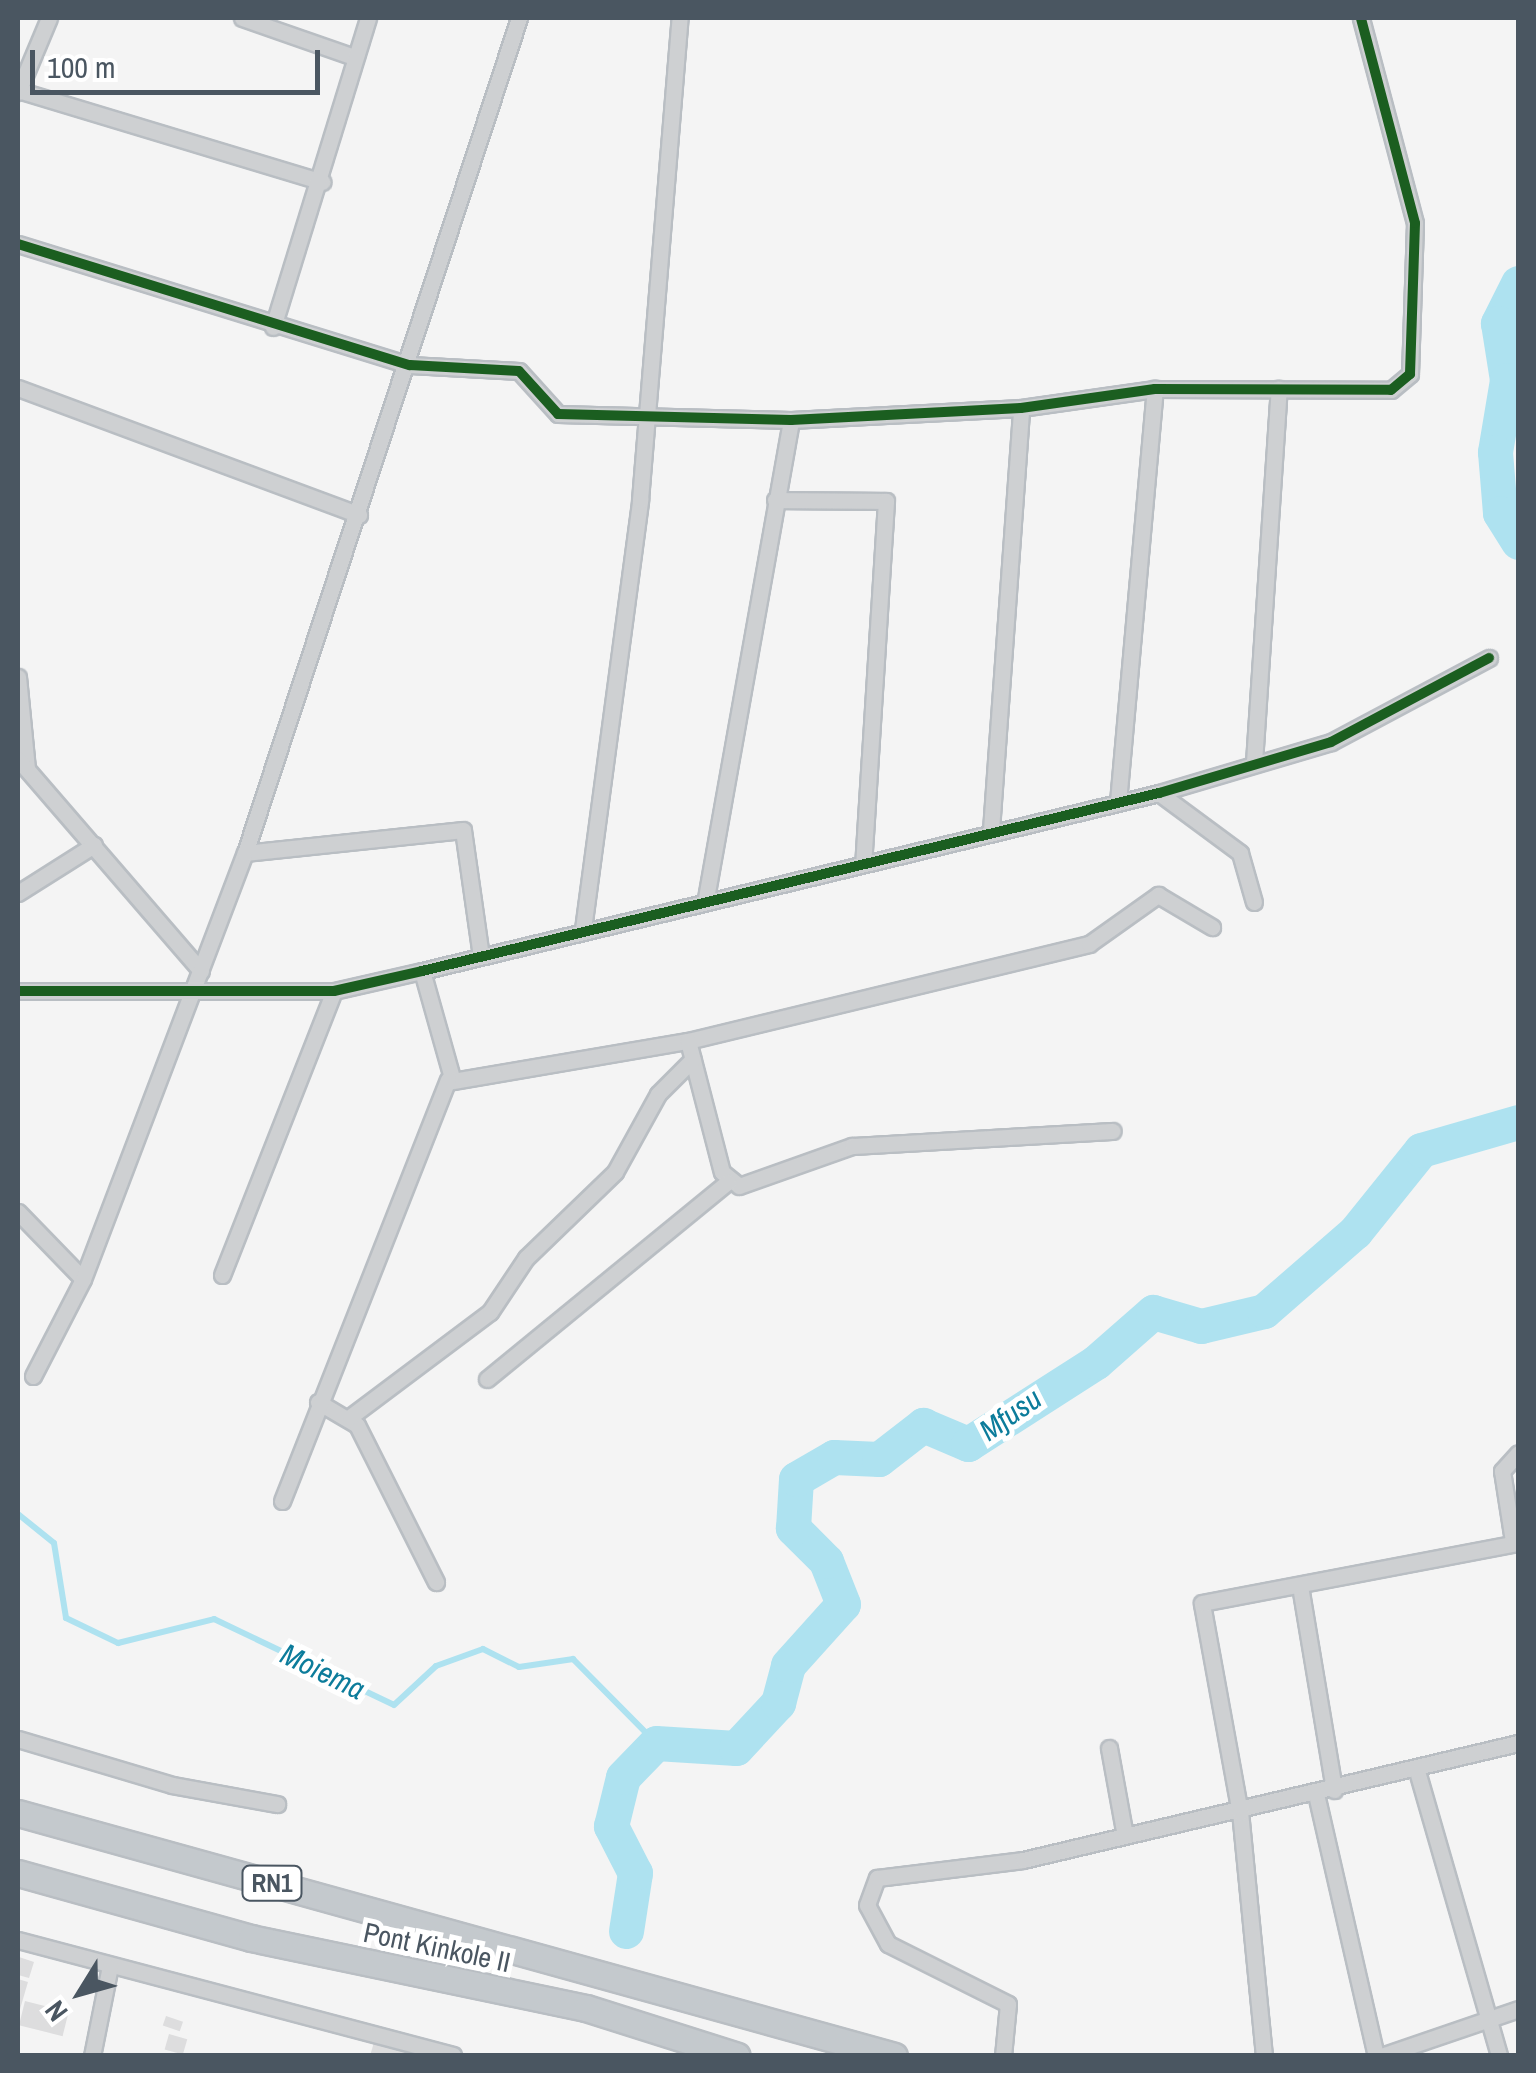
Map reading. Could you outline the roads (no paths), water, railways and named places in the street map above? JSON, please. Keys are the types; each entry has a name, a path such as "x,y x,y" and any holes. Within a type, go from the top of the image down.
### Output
{"highway":[{"name":"Pont Kinkole II","path":"18,1813 894,2056"},
{"name":"Pont Kinkole II","path":"18,1873 275,1944 586,2008 737,2056"}],"street":[{"path":"48,18 18,91 322,182"},
{"path":"242,18 354,57"},
{"path":"274,327 322,182 368,18"},
{"path":"33,1376 83,1279 245,852 410,364 519,18"},
{"path":"583,929 646,417 680,18"},
{"path":"18,244 274,327 410,364 519,372 558,414 792,420 1021,408 1155,389 1392,390 1410,374 1415,224 1362,18"},
{"path":"18,388 359,515"},
{"path":"1118,802 1155,389"},
{"path":"1254,762 1279,389"},
{"path":"991,830 1021,408"},
{"path":"706,898 792,420"},
{"path":"775,500 886,501 863,862"},
{"path":"18,989 199,978 334,991 422,972 706,898 1159,793 1332,742 1489,658"},
{"path":"18,676 22,764 94,845 199,978"},
{"path":"1159,793 1240,854 1254,902"},
{"path":"245,852 463,830 480,956"},
{"path":"18,893 94,845"},
{"path":"448,1080 688,1041 1089,944 1158,895 1212,927"},
{"path":"282,1501 448,1080 422,972"},
{"path":"222,1275 334,991"},
{"path":"688,1041 728,1182"},
{"path":"350,1417 490,1312 526,1258 615,1172 658,1094 693,1059"},
{"path":"487,1378 728,1182 852,1146 1113,1132"},
{"path":"18,1212 83,1279"},
{"path":"318,1402 350,1417 436,1582"},
{"path":"1264,2056 1240,1813 1202,1604 1516,1542 1502,1471 1518,1453"},
{"path":"1300,1586 1334,1790"},
{"path":"18,1738 172,1785 277,1804"},
{"path":"1003,2056 1008,2004 900,1954 872,1918 868,1887 876,1878 1024,1860 1240,1813 1518,1743"},
{"path":"1109,1748 1124,1836"},
{"path":"1417,1771 1492,2019 1499,2056"},
{"path":"1316,1794 1378,2056 1518,2010"},
{"path":"18,1940 454,2055"},
{"path":"92,2056 110,1966"}],"waterway":[{"name":"Mfusu","path":"1518,283 1498,323 1507,380 1495,452 1500,513 1518,542"},
{"name":"Mfusu","path":"626,1931 635,1873 611,1826 623,1777 656,1743 736,1748 778,1703 788,1665 843,1604 826,1561 793,1528 796,1479 834,1457 879,1459 923,1425 968,1444 1096,1362 1153,1312 1201,1326 1264,1311 1355,1232 1421,1150 1518,1122"},
{"name":"Moiema","path":"18,1514 54,1543 66,1618 118,1643 214,1619 394,1705 436,1666 483,1649 519,1667 573,1659 656,1743"}]}
